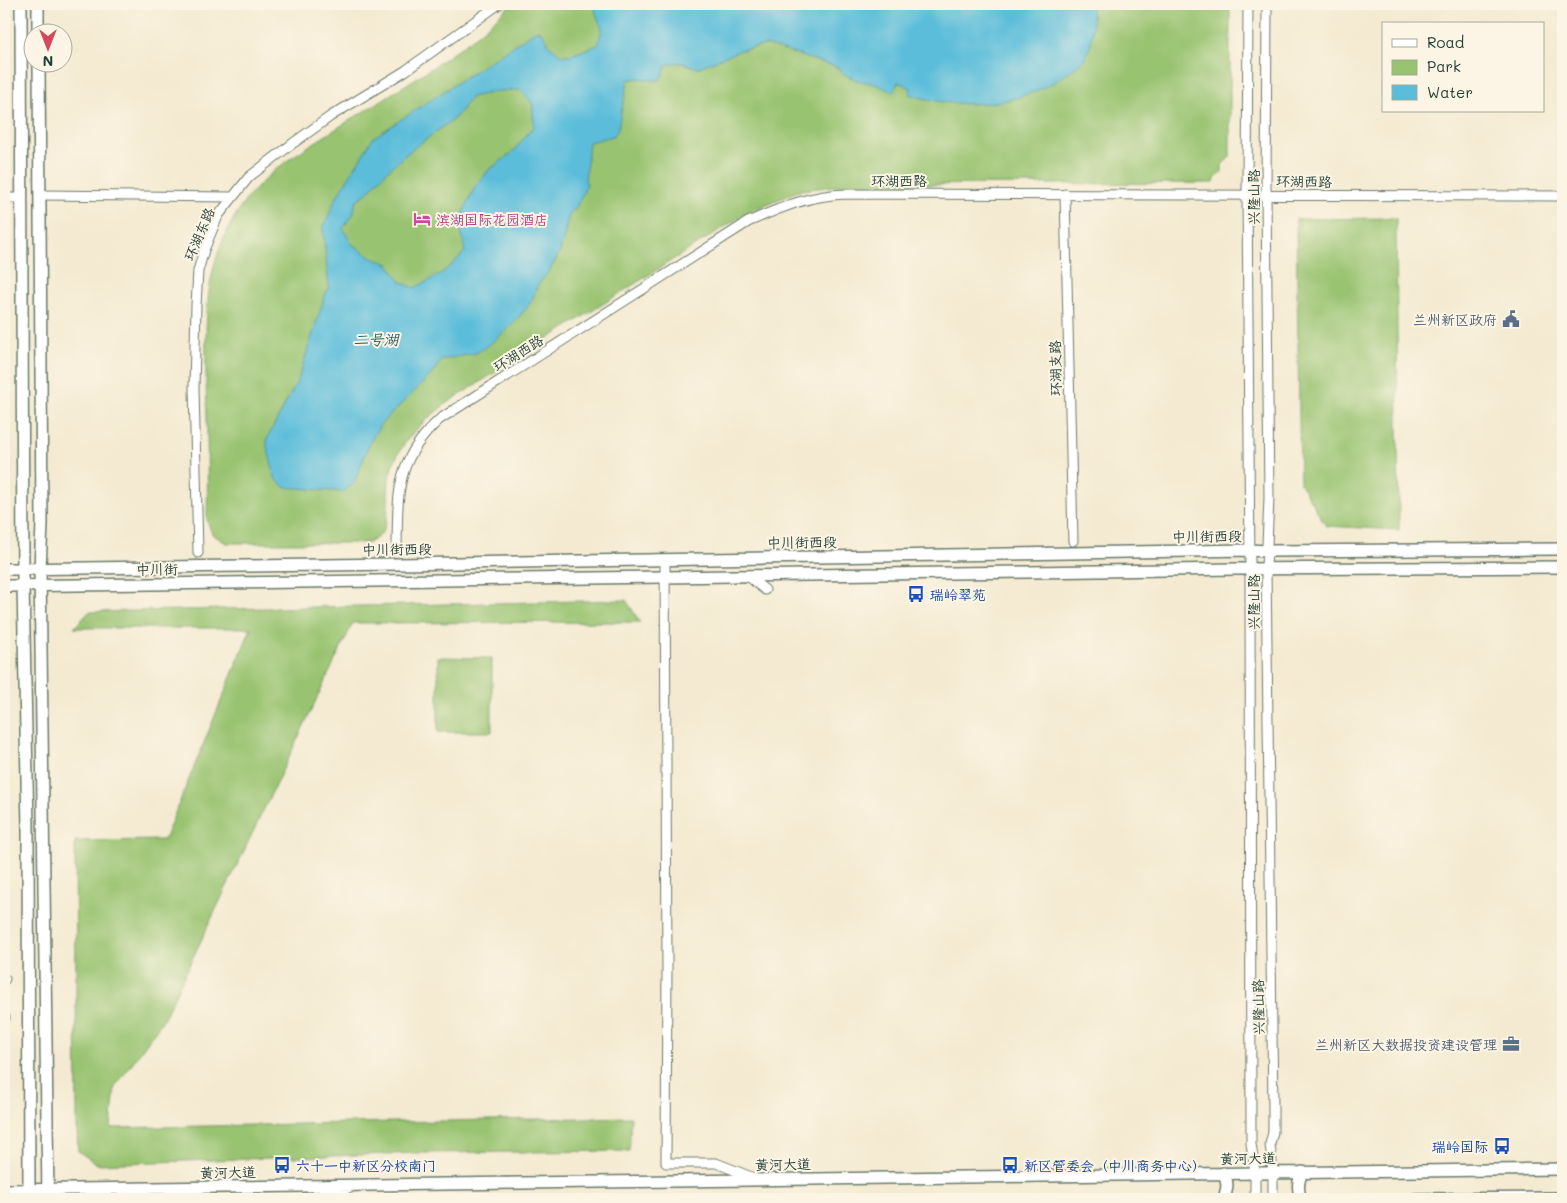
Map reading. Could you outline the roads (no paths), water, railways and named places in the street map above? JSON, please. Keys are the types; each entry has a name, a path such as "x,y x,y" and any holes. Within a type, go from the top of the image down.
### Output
{"main road":[{"path":"21,4 23,586 28,836 28,1195"},
{"path":"38,4 38,22"},
{"path":"39,72 40,569 48,1194"},
{"name":"中川街西段","path":"23,569 1250,550 1563,549"},
{"path":"1304,568 1300,562 1300,557 1305,551"},
{"path":"665,577 1304,568 1563,567"},
{"path":"4,569 23,569"},
{"name":"中川街","path":"4,586 665,577"},
{"name":"黄河大道","path":"4,1190 28,1195 353,1185 1563,1169"},
{"path":"1301,1199 1298,1193 1298,1182 1302,1172"},
{"path":"1223,1173 1227,1179 1224,1199"},
{"path":"340,1199 345,1188 353,1185"},
{"path":"1416,1199 1563,1198"}],"street":[{"name":"环湖东路","path":"198,553 194,388 198,271 204,250 218,216 249,177 292,144 332,116 405,71 499,4"},
{"name":"兴隆山路","path":"1248,4 1251,1144 1255,1172 1255,1199"},
{"name":"兴隆山路","path":"1267,4 1266,194 1269,498 1266,569 1273,1108 1273,1132 1270,1144 1273,1199"},
{"name":"环湖西路","path":"397,548 402,475 416,445 440,419 748,222 789,204 834,194 1563,196"},
{"name":"环湖支路","path":"1065,194 1073,541"},
{"path":"40,195 233,197"},
{"path":"4,198 22,198"},
{"path":"665,560 666,1163 716,1162 757,1180"},
{"path":"748,576 765,590"},
{"path":"1251,1144 1262,1146 1270,1144"}],"water":[{"name":"二号湖","path":"599,4 1091,4 1092,40 1084,60 1049,85 1030,93 990,103 949,103 929,99 909,94 911,88 898,82 893,92 875,84 856,80 842,73 839,68 766,45 741,50 697,68 682,63 667,65 660,80 636,78 628,80 617,132 613,136 589,142 585,180 587,184 577,206 569,215 560,252 550,270 537,286 527,308 508,329 485,348 476,353 442,360 432,374 381,424 370,442 354,483 343,492 285,487 275,478 267,439 298,380 329,287 323,229 336,198 373,138 537,30 543,33 549,45 561,55 571,55 598,45 602,28 595,11","holes":["521,90 532,103 534,126 512,153 489,170 475,187 464,210 461,233 465,251 448,268 436,277 414,288 400,281 389,264 372,258 351,243 343,228 353,215 356,201 367,193 387,171 410,151 456,117 471,97 499,91"]}],"place":[{"name":"滨湖国际花园酒店","path":"422,219"},
{"name":"兰州新区政府","path":"1511,319"},
{"name":"瑞岭翠苑","path":"916,594"},
{"name":"兰州新区大数据投资建设管理","path":"1511,1044"},
{"name":"瑞岭国际","path":"1502,1146"},
{"name":"六十一中新区分校南门","path":"282,1165"},
{"name":"新区管委会（中川商务中心）","path":"1010,1165"}]}
